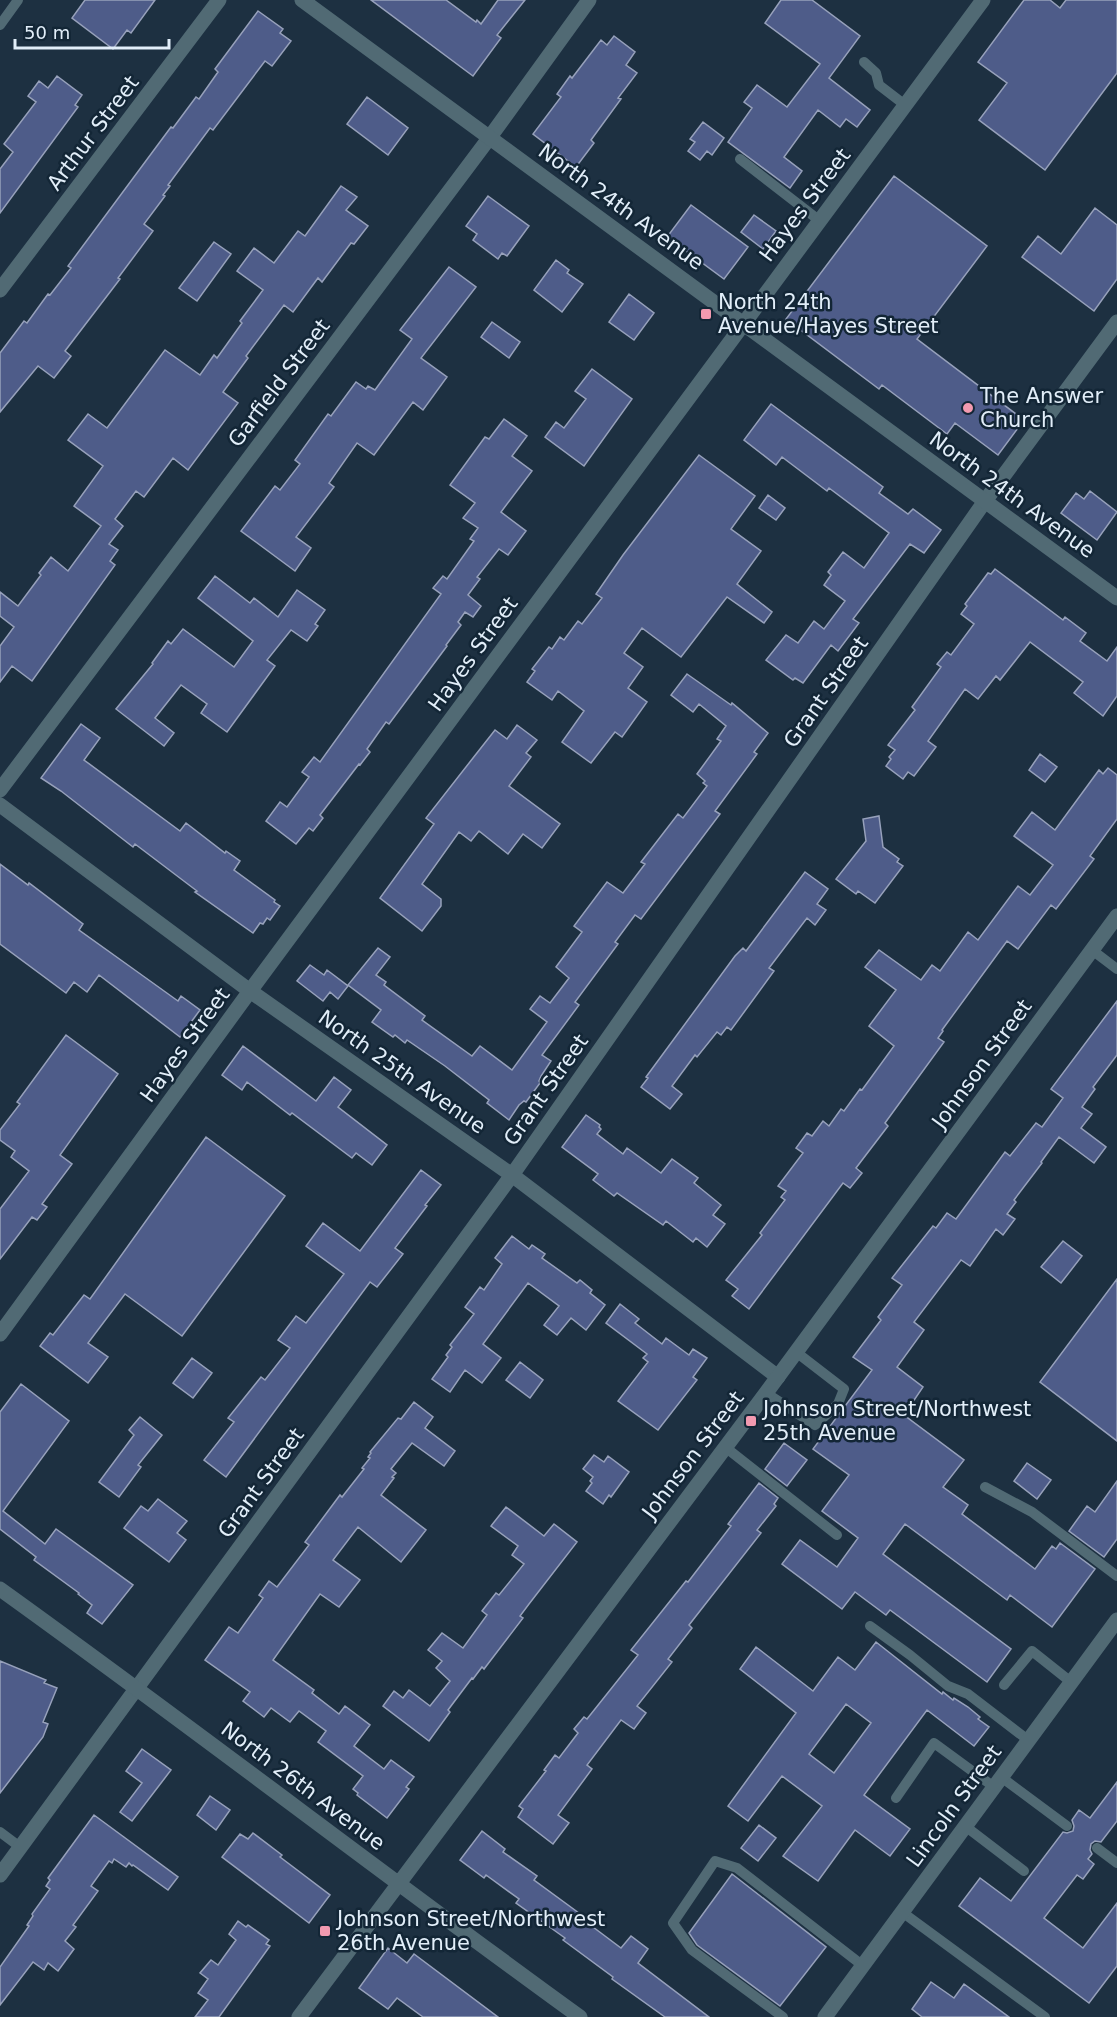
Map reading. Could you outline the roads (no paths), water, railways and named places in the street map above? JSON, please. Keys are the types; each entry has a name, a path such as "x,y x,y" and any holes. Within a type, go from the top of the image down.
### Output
{"street":[{"name":"Arthur Street","path":"0,290 219,0"},
{"name":"North 24th Avenue","path":"302,0 1117,598"},
{"name":"Garfield Street","path":"0,790 490,137 589,0"},
{"name":"Hayes Street","path":"0,1334 250,991 983,0"},
{"name":"Grant Street","path":"0,1875 512,1175 985,501 1117,322"},
{"name":"North 25th Avenue","path":"0,805 250,991 512,1175 778,1377"},
{"name":"Johnson Street","path":"299,2017 778,1377 1117,916"},
{"name":"North 26th Avenue","path":"0,1589 137,1687 399,1885 580,2017"},
{"name":"Lincoln Street","path":"825,2017 1116,1623"}],"lane":[{"path":"0,25 18,0"},
{"path":"864,62 876,73 879,85 905,105"},
{"path":"740,159 820,221"},
{"path":"1092,950 1117,969"},
{"path":"766,1393 815,1425 838,1404 844,1389 796,1352"},
{"path":"725,1448 837,1535"},
{"path":"985,1486 1032,1512 1117,1576"},
{"path":"870,1626 948,1686 968,1694 1028,1740"},
{"path":"1004,1685 1032,1651 1071,1682"},
{"path":"896,1798 934,1743 1067,1826"},
{"path":"965,1826 1024,1871"},
{"path":"0,1832 20,1847"},
{"path":"1096,1848 1117,1863"},
{"path":"783,2017 692,1950 673,1923 715,1861 737,1868 862,1965"},
{"path":"902,1912 1045,2017"}],"place":[{"name":"North 24th Avenue/Hayes Street","path":"706,314"},
{"name":"The Answer Church","path":"968,408"},
{"name":"Johnson Street/Northwest 25th Avenue","path":"751,1421"},
{"name":"Johnson Street/Northwest 26th Avenue","path":"325,1931"}]}
